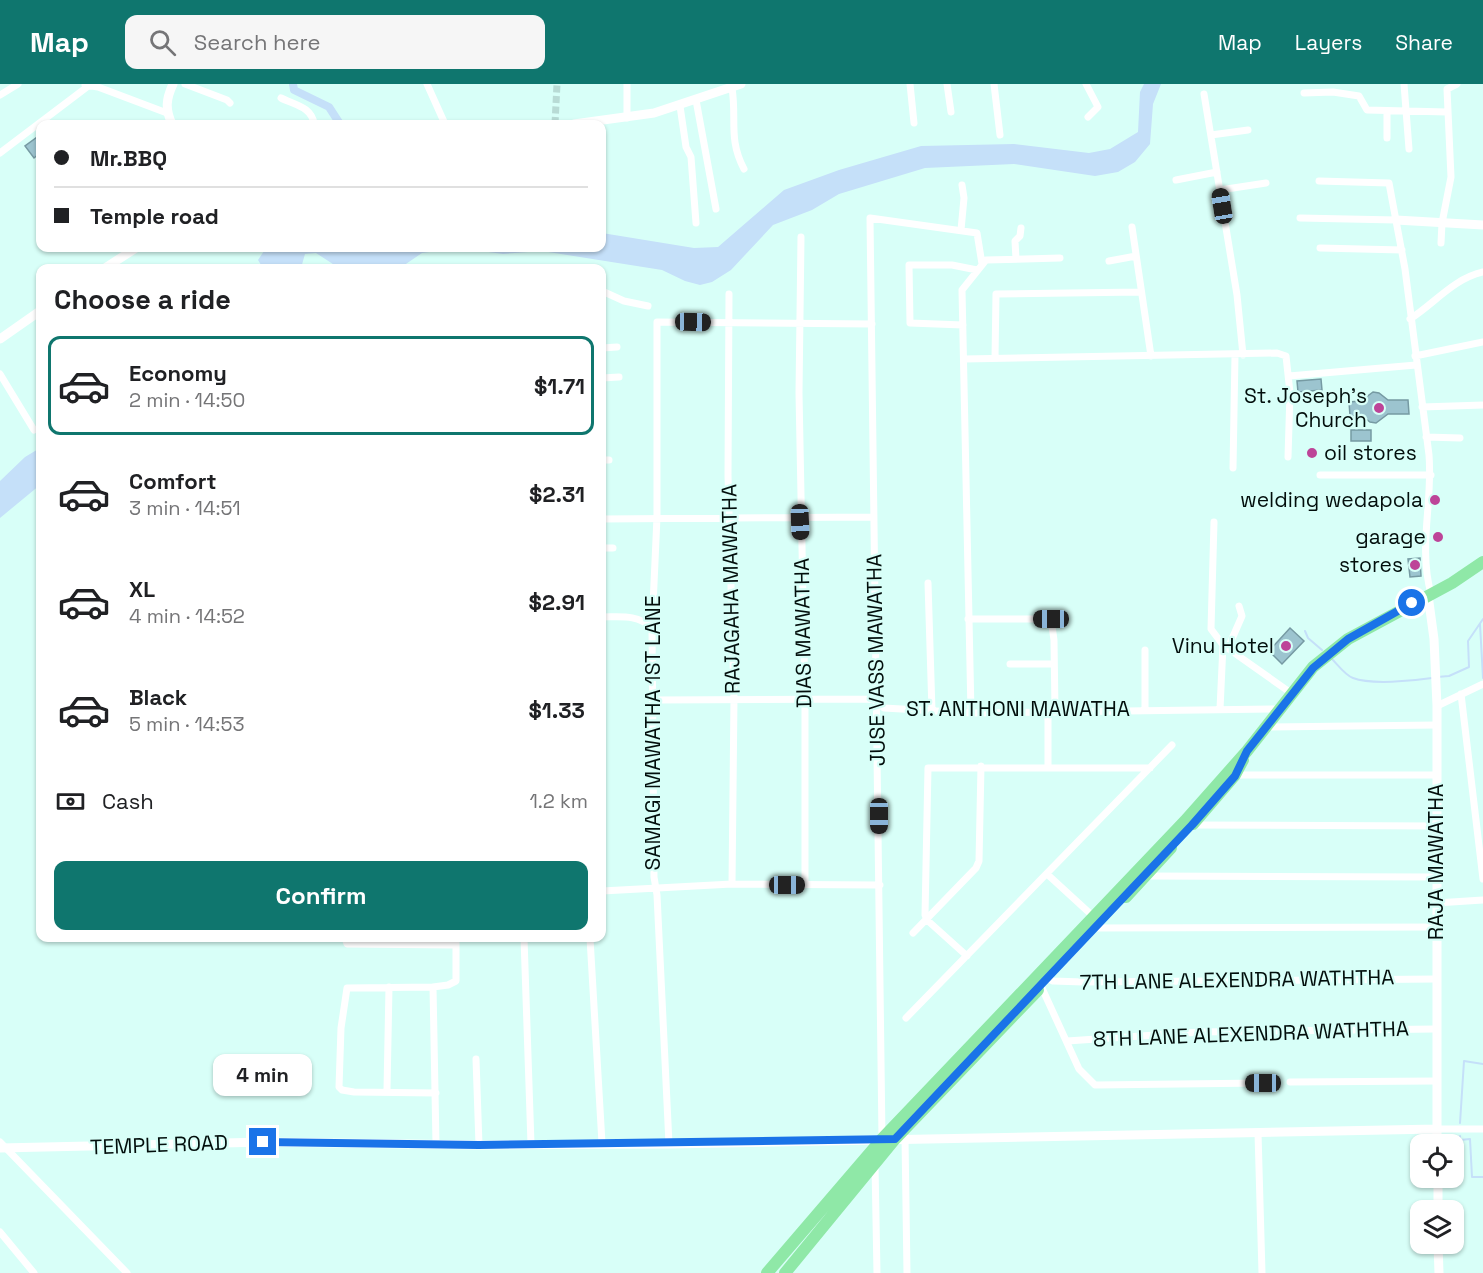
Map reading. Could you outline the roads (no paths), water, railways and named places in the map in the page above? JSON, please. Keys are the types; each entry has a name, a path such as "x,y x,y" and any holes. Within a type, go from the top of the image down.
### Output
{"highway":[{"path":"1141,875 1247,751 1291,693 1323,658 1348,639 1430,595 1483,562"},
{"path":"767,1273 1041,980 1192,825 1235,776 1247,751"},
{"path":"785,1273 894,1139"}],"street":[{"path":"0,95 18,84"},
{"path":"170,120 166,99 173,84"},
{"path":"185,84 230,103"},
{"path":"427,84 443,120"},
{"path":"627,84 627,118"},
{"path":"910,84 914,123"},
{"path":"947,84 951,112"},
{"path":"994,84 1000,135"},
{"path":"1086,84 1098,107 1088,117"},
{"path":"1404,84 1409,149"},
{"path":"1441,243 1442,223 1451,177 1447,89 1456,84"},
{"path":"42,120 85,86 99,87 167,113"},
{"path":"606,120 627,118 680,105 736,86 732,134 736,154 744,169"},
{"path":"1304,93 1333,92 1359,96 1367,110 1448,112"},
{"path":"1204,94 1220,190 1239,355 1233,468"},
{"path":"281,98 308,110 314,120"},
{"path":"696,100 716,209"},
{"path":"680,105 686,147 691,157 696,224"},
{"path":"1387,111 1387,138"},
{"path":"0,153 36,125"},
{"path":"1211,135 1248,130"},
{"path":"1176,180 1217,172"},
{"path":"1319,181 1387,181 1402,250 1431,475 1424,557 1430,595"},
{"path":"1220,190 1266,183"},
{"path":"962,185 964,198 961,230 979,235 982,264"},
{"name":"JUSE VASS MAWATHA","path":"907,1273 894,1139 880,885 875,699 870,218 961,230"},
{"path":"1300,219 1396,220 1483,225"},
{"path":"1132,226 1151,356"},
{"path":"1016,259 1015,241 1020,236 1021,228"},
{"name":"DIAS MAWATHA","path":"801,237 799,323 805,700 805,885"},
{"path":"1320,248 1402,250"},
{"path":"111,264 130,252"},
{"path":"1109,261 1136,256"},
{"path":"971,712 962,290 986,260 1060,258"},
{"path":"963,325 910,323 909,265 952,265 976,270"},
{"path":"1410,319 1461,280 1483,272"},
{"path":"995,358 996,294 1140,292"},
{"path":"606,293 624,301 648,306"},
{"name":"RAJAGAHA MAWATHA","path":"729,294 734,698 732,884"},
{"path":"0,339 36,315"},
{"name":"SAMAGI MAWATHA 1ST LANE","path":"669,1143 655,887 652,628 657,517 657,322 730,323"},
{"path":"730,323 872,324"},
{"path":"1415,356 1483,342"},
{"path":"606,348 617,347"},
{"path":"964,359 1277,353 1286,356 1289,376 1288,457"},
{"path":"1289,376 1416,365"},
{"path":"0,374 34,430"},
{"path":"606,378 619,377"},
{"path":"1422,407 1483,405"},
{"path":"1426,437 1460,438"},
{"path":"1320,475 1431,475"},
{"path":"606,519 874,516"},
{"path":"1214,522 1211,629 1225,647 1291,693"},
{"path":"606,548 613,548"},
{"path":"928,583 932,711"},
{"name":"RAJA MAWATHA","path":"1430,595 1437,706 1437,1134"},
{"path":"1220,709 1225,647 1242,616 1239,606"},
{"path":"606,617 633,616 644,620 652,628"},
{"path":"968,619 1051,619 1054,664 1048,766"},
{"path":"1145,650 1145,709"},
{"path":"1010,664 1054,664"},
{"path":"1437,706 1483,684"},
{"path":"1461,694 1483,879"},
{"name":"ST. ANTHONI MAWATHA","path":"654,700 875,699 876,704 884,708 971,712 1279,708"},
{"path":"1266,727 1436,725"},
{"path":"906,1018 1172,746"},
{"path":"913,933 976,868 979,861 981,766"},
{"path":"967,956 927,920 928,768 1048,766 1150,768"},
{"path":"1235,776 1436,775"},
{"path":"1192,825 1436,826"},
{"path":"1047,873 1096,923 1436,927"},
{"path":"1141,875 1436,877"},
{"path":"606,891 732,884 880,885"},
{"path":"1436,903 1483,900"},
{"path":"346,942 347,944 382,942"},
{"path":"435,1092 342,1090 339,1087 345,990 357,987 448,985 456,981 456,942"},
{"path":"524,942 531,1144"},
{"path":"590,942 602,1143"},
{"name":"7TH LANE ALEXENDRA WATHTHA","path":"1041,980 1083,982 1436,979"},
{"path":"1041,980 1079,1069 1095,1085 1263,1083"},
{"path":"387,1090 389,987"},
{"path":"433,987 436,1144"},
{"name":"8TH LANE ALEXENDRA WATHTHA","path":"1066,1041 1200,1032 1436,1029"},
{"path":"476,1059 479,1145"},
{"path":"1290,1082 1436,1081"},
{"path":"1437,1129 1483,1129"},
{"name":"TEMPLE ROAD","path":"1,1146 263,1142 479,1145 669,1143 1437,1129"},
{"path":"1258,1133 1262,1273"},
{"path":"1,1146 127,1273"},
{"path":"875,1163 878,1273"},
{"path":"0,1232 34,1273"},
{"path":"1438,1254 1439,1273"}],"water":[{"path":"1144,84 1161,84 1153,104 1150,144 1135,162 1118,172 1095,176 1014,164 925,168 839,194 812,210 773,225 731,270 712,282 700,285 662,270 548,252 606,252 606,234 694,248 718,247 784,190 839,170 921,146 1014,144 1089,153 1110,149 1138,132 1140,92"},
{"path":"263,252 429,252 422,253 406,264 333,264 316,253 305,254 302,264 260,264 258,260"},
{"path":"488,252 529,252 503,254"},
{"path":"36,450 36,488 0,518 0,481 25,457"}],"waterway":[{"path":"293,84 294,90 329,107 337,120"},
{"path":"1437,677 1449,676 1469,667 1468,641 1483,619"},
{"path":"1480,624 1483,678"},
{"path":"1305,631 1308,638 1322,650"},
{"path":"1332,659 1347,675 1361,680 1392,682 1432,678"},
{"path":"1460,1123 1464,1061 1483,1064"},
{"path":"1464,1140 1470,1139 1472,1177 1483,1177"}],"tunnel":[{"path":"555,120 557,84"}],"place":[{"name":"St. Joseph's Church","path":"1379,408"},
{"name":"oil stores","path":"1312,453"},
{"name":"welding wedapola","path":"1435,500"},
{"name":"garage","path":"1438,537"},
{"name":"stores","path":"1415,565"},
{"name":"Vinu Hotel","path":"1286,646"}]}
